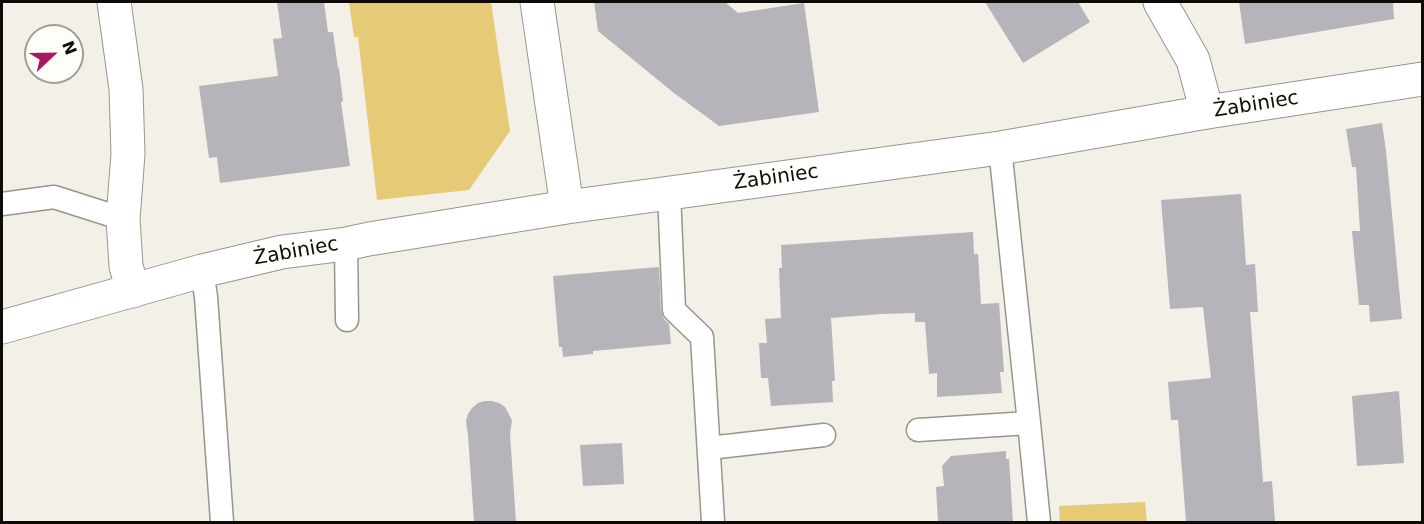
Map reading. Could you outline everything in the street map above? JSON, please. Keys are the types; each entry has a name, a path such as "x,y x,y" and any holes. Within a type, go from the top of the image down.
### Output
{"street":[{"path":"114,2 126,89 128,154 123,219 126,266 133,291"},
{"path":"537,2 567,207"},
{"path":"1160,2 1193,60 1207,112"},
{"name":"Żabiniec","path":"2,327 202,271 282,252 346,244 567,207 1000,148 1207,112 1422,79"}],"lane":[{"path":"1000,148 1039,522"},
{"path":"669,193 674,310 702,337 713,522"},
{"path":"2,204 54,197 123,219"},
{"path":"346,244 347,320"},
{"path":"202,271 206,297 222,522"},
{"path":"918,430 1029,423"},
{"path":"709,448 824,435"}],"shaded area":[{"path":"349,2 491,2 510,131 469,190 377,200 358,37 354,37"},
{"path":"1145,502 1147,522 1060,522 1059,506"}],"building":[{"path":"277,2 324,2 328,32 333,32 339,68 343,101 341,102 350,166 220,183 217,157 209,158 199,86 278,76 273,39 282,38"},
{"path":"594,2 725,2 738,13 804,3 819,112 719,126 674,93 598,31"},
{"path":"985,2 1078,2 1090,22 1023,63"},
{"path":"1239,2 1393,2 1394,19 1245,44"},
{"path":"1382,123 1402,319 1370,322 1369,305 1359,305 1352,231 1360,231 1356,167 1352,167 1346,129"},
{"path":"1241,194 1246,265 1255,264 1258,312 1250,312 1263,482 1272,481 1275,522 1186,522 1178,420 1171,420 1168,382 1211,378 1203,307 1170,309 1161,200"},
{"path":"973,232 974,254 978,254 981,304 999,303 1004,372 1000,372 1002,393 937,397 937,373 929,374 925,322 915,322 915,313 881,314 831,318 835,381 832,381 833,402 771,406 768,378 761,378 759,343 767,343 765,319 781,318 779,268 782,268 781,245"},
{"path":"659,267 661,311 669,324 671,344 593,351 593,354 563,357 562,347 559,347 553,276"},
{"path":"1399,391 1404,463 1357,466 1352,396"},
{"path":"485,401 499,403 505,407 512,420 510,434 516,522 474,522 466,421 472,408"},
{"path":"622,443 624,484 583,486 580,445"},
{"path":"1006,451 1006,459 1009,459 1013,522 938,522 936,487 944,486 942,466 951,456"}]}
